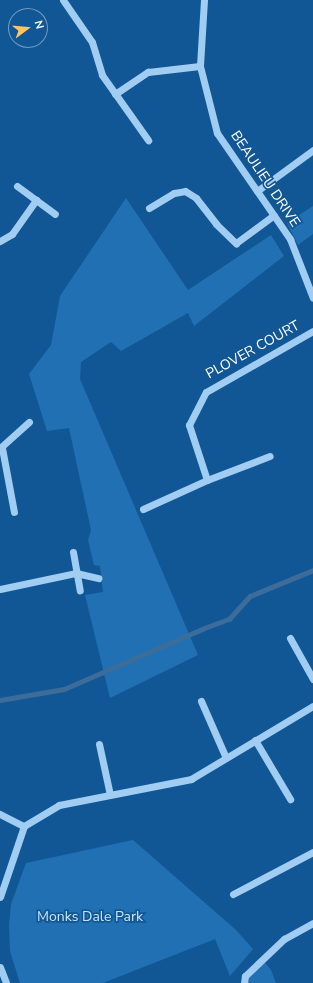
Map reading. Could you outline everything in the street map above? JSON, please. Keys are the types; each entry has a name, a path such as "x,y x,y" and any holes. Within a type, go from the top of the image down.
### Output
{"street":[{"path":"63,0 92,42 102,75 148,140"},
{"name":"BEAULIEU DRIVE","path":"204,0 200,66 217,133 290,239 313,298"},
{"path":"116,94 148,72 200,66"},
{"path":"257,191 313,150"},
{"path":"16,186 55,214"},
{"path":"148,208 174,193 185,191 196,198 216,224 236,243 274,215"},
{"path":"0,241 12,234 36,200"},
{"name":"PLOVER COURT","path":"207,480 189,425 206,392 313,332"},
{"path":"14,512 1,448 29,422"},
{"path":"143,509 207,480 270,456"},
{"path":"73,552 80,590"},
{"path":"0,589 76,573 98,578"},
{"path":"290,638 313,679"},
{"path":"201,701 226,758"},
{"path":"0,897 24,826 59,805 191,779 313,706"},
{"path":"255,740 290,799"},
{"path":"99,744 110,795"},
{"path":"0,814 24,826"},
{"path":"233,894 313,852"},
{"path":"244,983 245,976 284,939 313,923"},
{"path":"0,967 6,983"}],"green space":[{"path":"126,198 188,290 271,235 284,256 194,326 188,313 121,351 111,342 81,362 80,379 198,655 110,698 85,595 103,592 100,566 94,565 88,540 91,530 69,428 47,431 29,374 51,345 60,296"},
{"path":"313,206 313,234 298,245 287,223"},
{"name":"Monks Dale Park","path":"133,840 236,930 253,949 230,976 215,939 103,983 20,983 10,951 9,924 11,904 26,863"},
{"path":"262,959 271,970 276,983 247,983 247,979"}],"waterway":[{"path":"0,700 64,689 204,628 229,619 250,596 313,570"}]}
